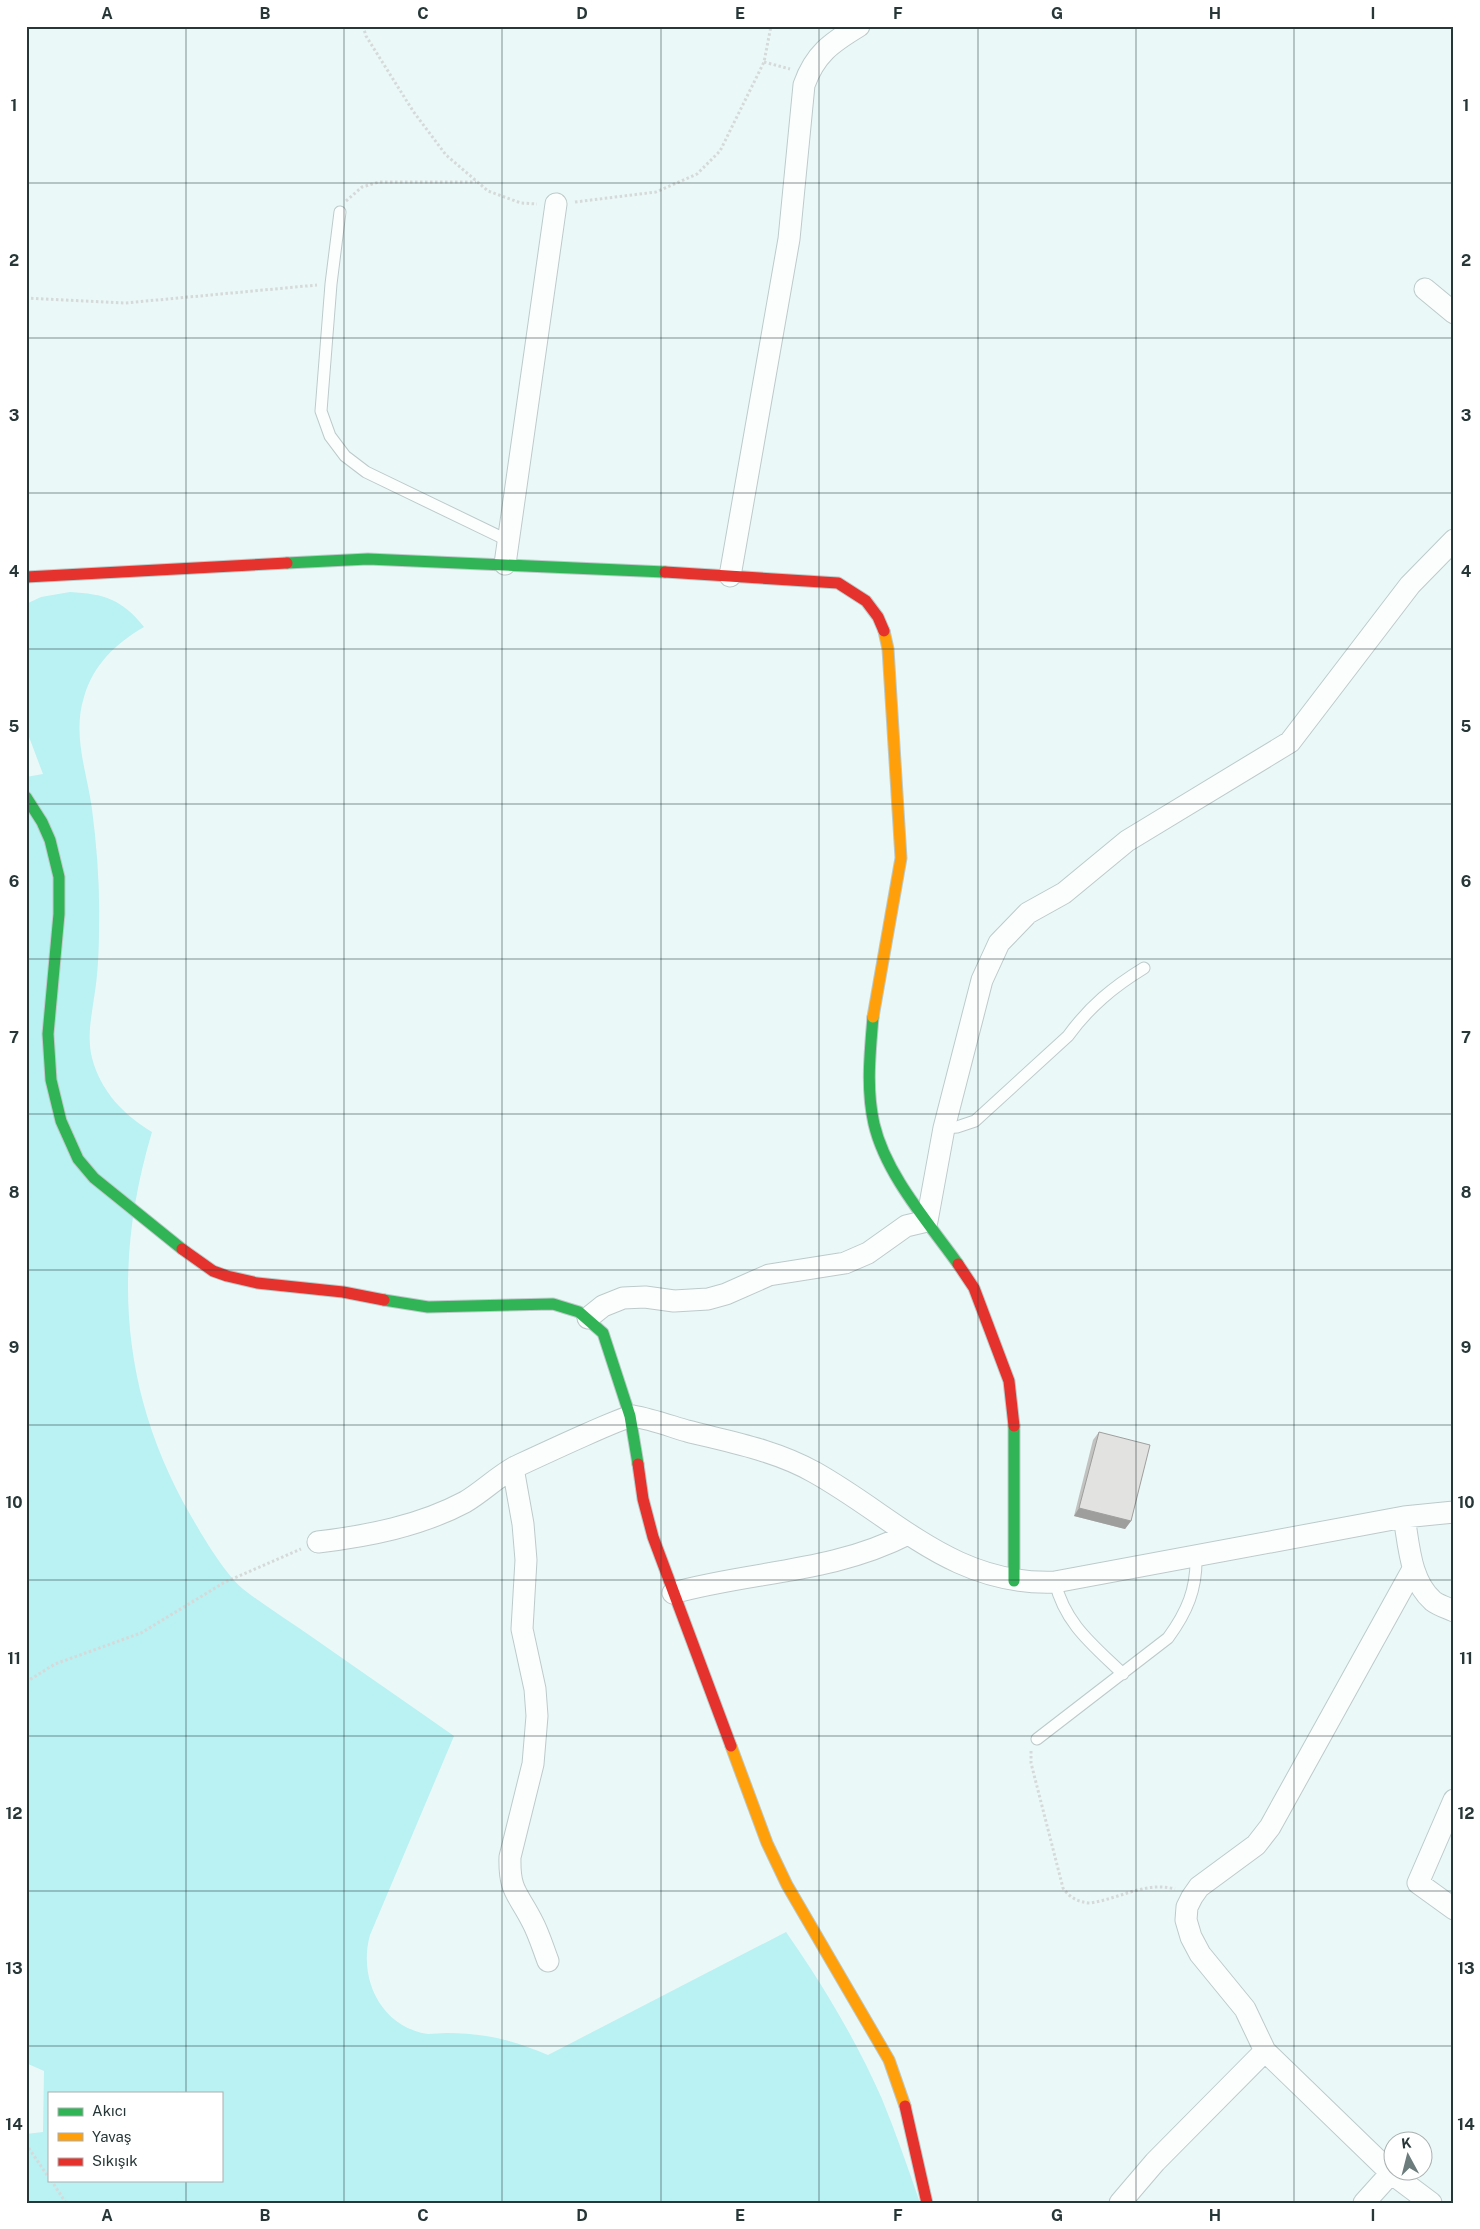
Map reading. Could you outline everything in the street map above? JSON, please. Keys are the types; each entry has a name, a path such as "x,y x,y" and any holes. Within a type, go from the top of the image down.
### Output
{"street":[{"path":"730,576 789,240 804,85 808,74 821,53 834,41 859,26"},
{"path":"505,564 556,204"},
{"path":"1425,289 1454,313"},
{"path":"927,1220 944,1128 982,980 999,943 1028,913 1064,893 1127,841 1290,742 1410,585 1454,540"},
{"path":"26,577 368,559 505,564 838,582 858,592 874,608 884,627 888,649 901,858 873,1017 868,1071 874,1124 890,1167 974,1288 1008,1381 1015,1430 1014,1580"},
{"path":"26,798 42,822 50,840 59,877 59,914 48,1034 51,1080 59,1114 69,1140 78,1159 94,1178 192,1257 213,1271 241,1280 357,1294 402,1304 428,1307 553,1304 566,1307 588,1318 603,1334 630,1416 643,1499 653,1537 672,1593 771,1851 786,1885 889,2060 899,2083 912,2128 927,2203"},
{"path":"588,1318 603,1306 623,1298 645,1297 674,1301 708,1299 726,1294 769,1275 844,1263 868,1253 906,1226 927,1220"},
{"path":"318,1542 383,1532 420,1521 465,1502 514,1468 630,1416 757,1449 789,1460 813,1471 908,1534 961,1564 987,1574 1014,1580 1055,1582 1404,1517 1454,1512"},
{"path":"514,1468 523,1524 526,1560 522,1629 535,1689 537,1716 533,1764 510,1857 510,1873 517,1899 533,1922 548,1961"},
{"path":"1404,1517 1413,1569 1422,1589 1434,1602 1454,1611"},
{"path":"672,1593 700,1586 837,1562 867,1553 908,1534"},
{"path":"1382,2165 1265,2051 1245,2009 1200,1954 1191,1937 1186,1920 1187,1907 1192,1896 1199,1888 1256,1845 1270,1827 1413,1569"},
{"path":"1454,1800 1418,1883 1454,1909"},
{"path":"1120,2203 1155,2162 1265,2051"},
{"path":"1364,2203 1382,2182"},
{"path":"1402,2182 1431,2203"}],"lane":[{"path":"340,212 331,284 321,411 330,436 336,447 350,461 366,472 508,541"},
{"path":"944,1128 958,1127 975,1121 1068,1036 1079,1021 1105,994 1144,968"},
{"path":"1037,1739 1168,1638 1181,1621 1192,1595 1196,1556"},
{"path":"1055,1582 1061,1602 1076,1628 1123,1674"}],"path":[{"path":"363,26 366,36 413,111 446,155 488,192 521,203 556,204 606,200 656,192 696,174 720,151 764,62 771,26"},
{"path":"764,62 808,74"},
{"path":"340,212 348,198 362,187 371,184 477,182"},
{"path":"26,298 125,303 331,284"},
{"path":"26,1682 55,1664 141,1633 225,1582 318,1542"},
{"path":"1037,1739 1031,1750 1031,1763 1063,1888 1068,1895 1075,1900 1090,1903 1147,1887 1162,1886 1192,1896"},
{"path":"26,2144 48,2176"},
{"path":"52,2182 66,2203"}],"shaded area":[{"path":"70,592 93,594 120,604 144,627 115,648 93,675 84,697 79,725 92,809 99,882 98,953 90,1028 92,1058 101,1082 115,1101 132,1118 152,1132 139,1182 131,1231 128,1280 130,1328 137,1376 149,1423 167,1470 191,1516 215,1555 236,1582 243,1589 454,1736 370,1935 367,1967 370,1983 376,1998 385,2011 411,2029 428,2034 462,2033 494,2037 548,2055 786,1932 838,2013 872,2077 892,2125 920,2203 26,2203 26,2134 43,2132 44,2071 26,2063 26,777 43,774 26,729 26,604 41,597"}],"building":[{"path":"1099,1432 1150,1445 1131,1521 1079,1508"}],"traffic: fast":[{"path":"287,563 368,559 665,572"},
{"path":"26,797 42,822 50,840 59,877 59,914 48,1034 51,1080 61,1121 78,1159 94,1178 182,1249"},
{"path":"873,1017 869,1071 870,1098 874,1124 880,1143 898,1180 921,1215 958,1264"},
{"path":"384,1300 428,1307 553,1304 579,1312 603,1333 630,1416 638,1464"},
{"path":"1014,1426 1014,1581"}],"traffic: slow":[{"path":"873,1017 901,858 888,649 884,631"},
{"path":"731,1746 767,1843 787,1885 889,2060 905,2106"}],"traffic: jam":[{"path":"26,577 287,563"},
{"path":"665,572 838,583 866,601 878,617 884,631"},
{"path":"182,1249 213,1271 227,1276 257,1283 343,1292 384,1300"},
{"path":"958,1264 974,1288 1009,1381 1014,1426"},
{"path":"638,1464 643,1499 653,1537 731,1746"},
{"path":"905,2106 927,2203"}]}
